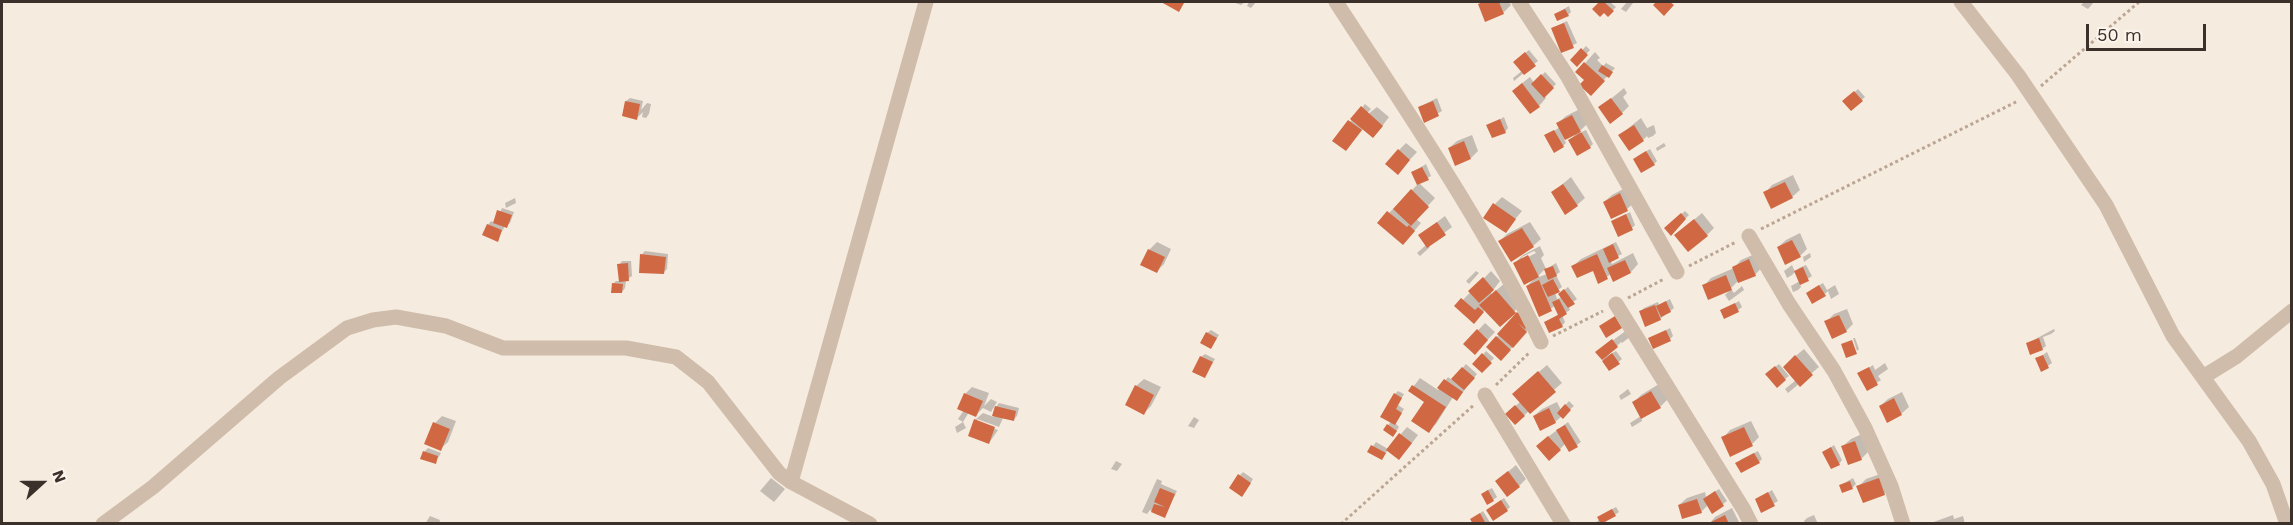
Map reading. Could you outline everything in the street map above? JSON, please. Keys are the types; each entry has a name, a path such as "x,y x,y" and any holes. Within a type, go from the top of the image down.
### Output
{"street":[{"path":"791,482 926,2"},
{"path":"1336,2 1451,179 1513,284 1541,342"},
{"path":"1519,2 1568,77 1677,272"},
{"path":"1961,2 2018,75 2106,205 2174,336 2249,441 2273,484 2287,524"},
{"path":"1749,236 1789,304 1834,371 1865,428 1890,486 1903,524"},
{"path":"1616,304 1751,524"},
{"path":"2203,378 2237,356 2292,311"},
{"path":"103,524 153,487 279,378 346,328 373,320 396,317 446,326 503,348 626,348 676,357 708,382 779,473 791,482 867,523"},
{"path":"1485,395 1563,524"}],"path":[{"path":"1341,524 1541,342 2031,94 2139,2"}],"building":[{"path":"1161,2 1182,2 1184,3 1179,12"},
{"path":"1499,2 1504,14 1485,22 1478,4"},
{"path":"1599,2 1604,2 1614,11 1608,17 1604,13 1600,17 1592,9"},
{"path":"1656,2 1670,2 1674,5 1664,16 1653,5"},
{"path":"1565,9 1569,16 1557,21 1554,14"},
{"path":"1564,23 1574,48 1561,53 1551,28"},
{"path":"1581,48 1588,55 1577,67 1570,60"},
{"path":"1525,52 1536,66 1524,75 1513,62"},
{"path":"1584,62 1605,81 1591,96 1579,85 1584,80 1575,72"},
{"path":"1602,65 1613,72 1609,78 1598,71"},
{"path":"1541,74 1554,88 1544,98 1531,84"},
{"path":"1522,83 1540,107 1530,114 1512,91"},
{"path":"1854,91 1863,101 1851,111 1842,101"},
{"path":"1611,98 1623,114 1610,124 1598,107"},
{"path":"625,101 640,104 637,120 622,116"},
{"path":"1433,101 1439,116 1424,123 1418,107"},
{"path":"1361,106 1383,126 1373,138 1350,119"},
{"path":"1572,115 1581,132 1565,140 1556,123"},
{"path":"1500,119 1506,133 1492,138 1486,125"},
{"path":"1348,120 1362,130 1346,151 1332,141"},
{"path":"1634,125 1644,141 1629,151 1618,135"},
{"path":"1554,130 1564,147 1554,153 1544,135"},
{"path":"1580,133 1591,148 1577,156 1568,140"},
{"path":"1464,141 1471,159 1455,166 1448,148"},
{"path":"1398,149 1410,160 1398,175 1385,164"},
{"path":"1646,151 1655,165 1641,173 1633,159"},
{"path":"1422,167 1429,180 1417,185 1411,172"},
{"path":"1785,182 1793,198 1771,209 1763,192"},
{"path":"1563,184 1578,206 1565,215 1551,192"},
{"path":"1411,189 1429,207 1411,226 1393,209"},
{"path":"1620,193 1628,211 1611,219 1603,202"},
{"path":"1493,203 1516,219 1506,233 1483,218"},
{"path":"497,210 512,215 507,228 493,223"},
{"path":"1387,211 1415,231 1403,245 1377,223"},
{"path":"1681,213 1686,219 1671,236 1664,228"},
{"path":"1626,214 1633,230 1618,237 1611,221"},
{"path":"1694,219 1708,236 1688,252 1674,235"},
{"path":"1437,222 1446,235 1427,248 1418,235"},
{"path":"487,224 502,230 498,242 482,235"},
{"path":"1522,228 1534,247 1511,262 1498,241"},
{"path":"1792,240 1801,257 1785,265 1777,247"},
{"path":"1613,244 1619,258 1609,263 1603,249"},
{"path":"1148,249 1165,257 1157,273 1140,265"},
{"path":"640,254 666,257 664,274 639,273"},
{"path":"1597,254 1608,279 1598,284 1593,271 1577,278 1571,266"},
{"path":"1528,255 1539,277 1524,285 1513,263"},
{"path":"1749,259 1756,276 1738,283 1732,267"},
{"path":"1625,260 1631,273 1613,282 1607,268"},
{"path":"628,263 629,281 619,282 617,264"},
{"path":"1553,266 1557,276 1548,280 1544,269"},
{"path":"1803,267 1809,281 1800,285 1794,271"},
{"path":"1726,275 1732,290 1708,300 1702,285"},
{"path":"1483,277 1494,290 1479,303 1468,291"},
{"path":"1553,279 1560,292 1548,297 1542,285"},
{"path":"1539,280 1552,311 1539,317 1526,286"},
{"path":"612,283 623,284 622,293 611,293"},
{"path":"1819,285 1826,296 1812,304 1806,293"},
{"path":"1564,289 1575,304 1568,308 1558,294"},
{"path":"1496,290 1516,313 1500,327 1479,305"},
{"path":"1461,298 1475,310 1478,307 1484,312 1474,324 1454,306"},
{"path":"1559,299 1567,314 1559,319 1563,327 1549,333 1544,322 1558,315 1552,302"},
{"path":"1666,301 1671,312 1661,317 1656,306"},
{"path":"1735,303 1739,312 1724,319 1720,310"},
{"path":"1655,305 1661,320 1645,327 1639,311"},
{"path":"1517,312 1530,324 1525,329 1518,323 1527,332 1513,348 1497,334"},
{"path":"1839,315 1847,332 1832,339 1824,321"},
{"path":"1615,316 1622,328 1606,338 1599,326"},
{"path":"1477,329 1488,340 1475,355 1463,344"},
{"path":"1666,330 1671,341 1653,349 1648,338"},
{"path":"1206,332 1217,338 1211,349 1200,343"},
{"path":"1496,336 1511,350 1501,361 1486,347"},
{"path":"2039,338 2043,350 2030,355 2026,343"},
{"path":"1612,339 1618,347 1602,360 1595,352"},
{"path":"1852,340 1857,354 1846,358 1841,344"},
{"path":"1482,353 1492,363 1482,373 1472,364"},
{"path":"1612,353 1620,364 1609,371 1602,361"},
{"path":"1795,355 1813,375 1800,387 1783,367"},
{"path":"2043,355 2049,368 2041,372 2035,358"},
{"path":"1200,356 1213,362 1205,378 1192,372"},
{"path":"1775,366 1786,380 1777,388 1765,374"},
{"path":"1462,367 1475,378 1464,390 1451,379"},
{"path":"1869,367 1878,385 1867,391 1857,373"},
{"path":"1538,371 1556,392 1530,414 1512,394"},
{"path":"1444,379 1463,392 1457,401 1437,388"},
{"path":"1135,385 1154,395 1144,415 1125,405"},
{"path":"1412,385 1446,407 1429,433 1411,421 1424,402 1408,391"},
{"path":"1651,391 1661,408 1641,419 1632,402"},
{"path":"964,393 983,401 976,417 957,409"},
{"path":"1394,393 1402,398 1396,409 1402,413 1395,425 1380,417"},
{"path":"1894,398 1902,415 1887,423 1879,406"},
{"path":"1565,404 1571,410 1563,419 1557,413"},
{"path":"1515,405 1525,416 1515,425 1505,414"},
{"path":"995,406 1016,411 1014,421 992,416"},
{"path":"1549,408 1556,423 1540,431 1533,416"},
{"path":"974,419 995,427 989,444 968,436"},
{"path":"433,422 450,429 441,451 424,444"},
{"path":"1387,424 1397,431 1393,437 1383,430"},
{"path":"1565,425 1578,447 1569,452 1556,430"},
{"path":"1744,427 1753,446 1730,457 1721,437"},
{"path":"1399,433 1412,443 1399,460 1386,450"},
{"path":"1548,436 1561,450 1549,461 1536,446"},
{"path":"1855,441 1862,460 1848,465 1841,446"},
{"path":"1371,445 1386,453 1382,460 1367,452"},
{"path":"1831,447 1840,465 1831,469 1822,452"},
{"path":"423,451 438,456 436,464 420,459"},
{"path":"1754,453 1760,463 1741,473 1735,463"},
{"path":"1508,471 1520,487 1507,497 1495,481"},
{"path":"1238,474 1251,483 1242,497 1229,488"},
{"path":"1879,478 1885,495 1863,503 1856,486"},
{"path":"1850,481 1853,489 1842,493 1839,485"},
{"path":"1160,488 1175,494 1165,518 1151,512 1154,504 1165,507 1154,502"},
{"path":"1488,490 1494,501 1487,505 1481,494"},
{"path":"1715,491 1724,506 1712,514 1703,499"},
{"path":"1768,492 1775,506 1761,513 1755,499"},
{"path":"1697,499 1702,513 1682,519 1678,505"},
{"path":"1501,500 1508,511 1493,521 1486,510"},
{"path":"1612,509 1616,516 1601,524 1597,517"},
{"path":"1480,513 1486,524 1473,524 1470,519"},
{"path":"1725,515 1729,524 1707,524"}]}
